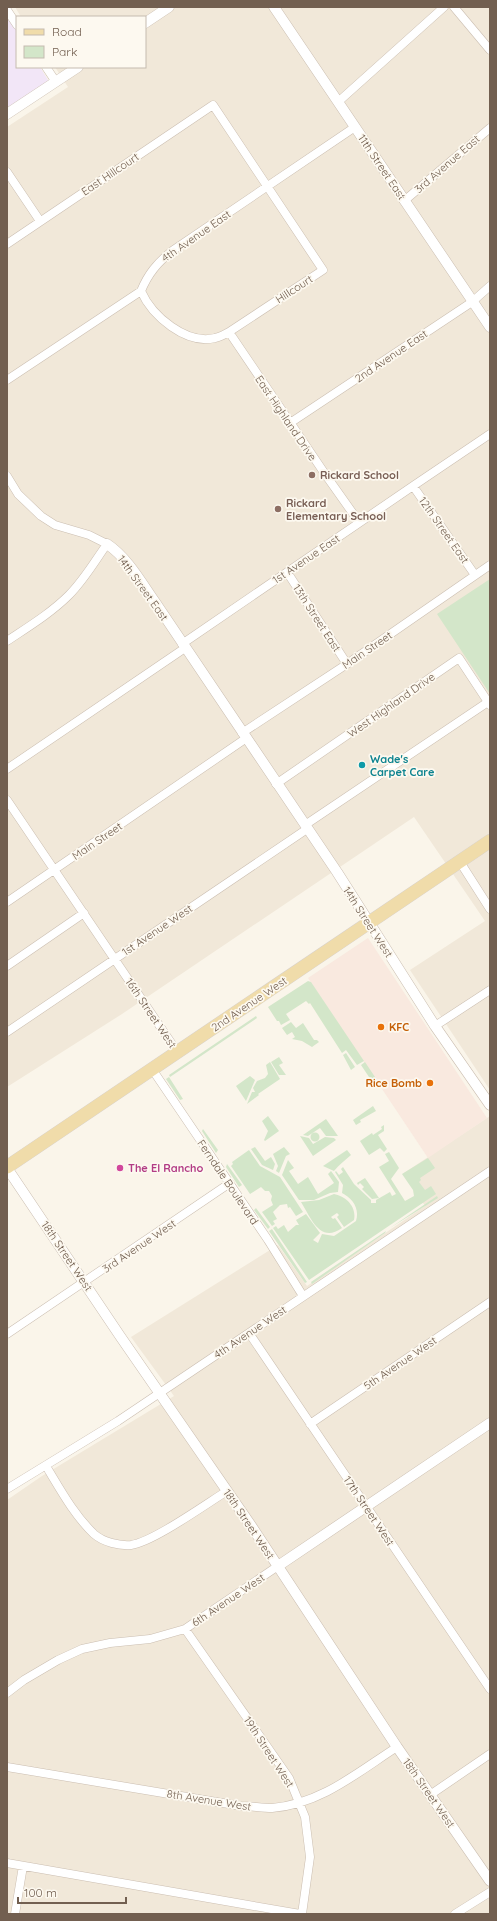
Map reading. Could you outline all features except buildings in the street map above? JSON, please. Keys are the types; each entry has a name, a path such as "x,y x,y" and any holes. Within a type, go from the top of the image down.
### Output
{"main road":[{"name":"2nd Avenue West","path":"7,1167 490,841"}],"street":[{"path":"146,22 169,7"},
{"name":"11th Street East","path":"274,7 472,302 490,326"},
{"path":"338,102 444,7"},
{"path":"454,7 490,50"},
{"path":"7,10 16,24"},
{"path":"47,68 56,82"},
{"path":"7,114 77,68"},
{"name":"Hillcourt","path":"141,291 145,300 161,318 180,332 199,339 215,338 229,332 323,270 213,105"},
{"name":"East Hillcourt","path":"7,244 213,105"},
{"name":"4th Avenue East","path":"141,291 147,277 158,262 355,127"},
{"name":"3rd Avenue East","path":"404,201 490,128"},
{"path":"7,172 40,221"},
{"name":"2nd Avenue East","path":"290,423 472,302 490,286"},
{"path":"7,380 141,291"},
{"name":"East Highland Drive","path":"229,332 359,522"},
{"name":"1st Avenue East","path":"7,768 359,522 490,434"},
{"name":"14th Street East","path":"7,476 18,494 41,516 55,525 90,535 113,548 131,568 244,736"},
{"name":"12th Street East","path":"412,486 475,575"},
{"path":"7,641 42,618 68,596 80,583 107,544"},
{"name":"Main Street","path":"7,902 490,565"},
{"name":"13th Street East","path":"287,572 347,664"},
{"name":"West Highland Drive","path":"276,784 459,658 489,703"},
{"name":"1st Avenue West","path":"7,1032 489,703"},
{"name":"14th Street West","path":"244,736 306,827 435,1026 490,1105"},
{"name":"16th Street West","path":"7,800 178,1052"},
{"path":"460,862 490,909"},
{"path":"7,966 84,914"},
{"path":"435,1026 490,990"},
{"name":"Ferndale Boulevard","path":"152,1069 268,1240 303,1296"},
{"name":"18th Street West","path":"7,1167 278,1566 397,1747 490,1881"},
{"name":"4th Avenue West","path":"7,1489 46,1466 160,1393 490,1171"},
{"name":"3rd Avenue West","path":"7,1334 230,1183"},
{"name":"5th Avenue West","path":"310,1424 490,1302"},
{"name":"17th Street West","path":"249,1333 490,1689"},
{"name":"6th Avenue West","path":"7,1693 24,1680 58,1660 82,1649 110,1643 150,1639 185,1629 490,1423"},
{"path":"46,1466 76,1514 95,1535 112,1543 131,1545 151,1538 227,1491"},
{"name":"19th Street West","path":"185,1629 289,1778 299,1802 305,1818 310,1857 301,1914"},
{"name":"8th Avenue West","path":"7,1767 241,1806 270,1808 299,1802 324,1794 347,1781 397,1747"},
{"path":"430,1794 490,1754"},
{"path":"7,1863 301,1914"},
{"path":"15,1914 23,1866"},
{"path":"455,1914 490,1892"}],"shaded area":[{"path":"15,7 490,7 490,1090 410,970 485,921 414,817 122,1014 7,1087 7,127 68,87 56,68 146,68 146,16 20,16"},
{"path":"7,15 16,29 16,68 41,68 51,85 7,114"},
{"path":"368,938 487,1118 428,1158 308,978"},
{"path":"490,1116 490,1914 7,1914 7,1500 42,1476 174,1396 131,1337 278,1245 307,1286 425,1206 404,1173"}],"green space":[{"path":"490,579 490,694 437,614"},
{"path":"308,981 311,982 364,1061 357,1065 346,1050 342,1053 310,1003 309,1004 306,1001 286,1014 290,1020 281,1025 279,1021 277,1021 268,1007"},
{"path":"256,1016 257,1018 170,1077 169,1075"},
{"path":"291,1022 296,1028 303,1023 314,1040 319,1042 312,1047 302,1041 292,1039 295,1037 292,1032 287,1035 282,1028"},
{"path":"346,1053 355,1067 351,1070 343,1055"},
{"path":"279,1057 283,1063 279,1065 286,1075 279,1075 271,1062"},
{"path":"270,1062 280,1079 258,1094 259,1095 247,1104 252,1092 255,1092 253,1088 257,1081 265,1078 268,1074 266,1065"},
{"path":"365,1062 379,1083 375,1086 361,1065"},
{"path":"250,1076 255,1080 246,1101 236,1086"},
{"path":"169,1077 183,1099 180,1100 166,1079"},
{"path":"373,1106 376,1111 360,1120 361,1122 356,1125 353,1120"},
{"path":"268,1116 279,1131 265,1141 264,1140 268,1131 262,1121"},
{"path":"326,1119 338,1136 326,1136 320,1128 308,1136 303,1135"},
{"path":"384,1125 384,1131 378,1135 387,1149 384,1152 380,1148 369,1155 360,1141 372,1133 373,1135 382,1129 381,1127"},
{"path":"203,1129 218,1150 216,1153 202,1131"},
{"path":"315,1132 320,1137 315,1142 310,1137"},
{"path":"300,1136 309,1138 313,1144 325,1137 334,1138 336,1140 313,1156"},
{"path":"255,1147 265,1161 271,1157 275,1164 273,1170 262,1165 251,1149"},
{"path":"284,1147 290,1154 286,1156 279,1173 276,1171 278,1166 273,1154"},
{"path":"249,1150 260,1166 280,1177 303,1212 296,1216 290,1207 288,1208 287,1204 280,1205 273,1212 277,1219 273,1221 275,1224 272,1226 262,1212 273,1205 271,1200 272,1196 269,1191 265,1191 261,1187 250,1194 231,1166 233,1164 232,1162"},
{"path":"347,1150 351,1155 334,1171 323,1166"},
{"path":"389,1152 399,1168 391,1179 405,1201 414,1196 413,1190 402,1174 428,1158 435,1168 420,1178 421,1180 419,1182 425,1190 431,1186 436,1194 309,1280 273,1228 276,1226 278,1229 284,1225 288,1232 296,1225 299,1225 296,1220 306,1214 320,1233 313,1240 318,1243 322,1234 334,1236 356,1221 357,1216 354,1204 342,1193 343,1185 335,1172 336,1171 339,1175 343,1172 341,1169 343,1167 354,1184 371,1200 371,1203 376,1203 376,1200 390,1192 392,1196 396,1194 379,1167 389,1161 385,1154"},
{"path":"288,1160 294,1168 289,1171 298,1184 308,1177 318,1194 334,1183 328,1174 331,1171 339,1182 338,1192 330,1193 314,1200 299,1200 282,1175"},
{"path":"227,1164 242,1185 239,1187 226,1167"},
{"path":"365,1178 379,1198 372,1199 362,1189 364,1187 360,1183 358,1185 357,1183"},
{"path":"334,1194 346,1199 349,1202 354,1210 354,1220 344,1227 337,1217 339,1215 337,1213 331,1217 333,1219 335,1218 342,1228 328,1233 317,1227 301,1202 319,1200"},
{"path":"437,1196 438,1198 390,1228"},
{"path":"256,1208 270,1227 268,1229 254,1210"},
{"path":"272,1229 307,1282 305,1283 269,1231"},
{"path":"386,1231 385,1233 312,1284 311,1282"}],"place":[{"name":"Rickard School","path":"312,475"},
{"name":"Rickard Elementary School","path":"278,509"},
{"name":"Wade's Carpet Care","path":"362,765"},
{"name":"KFC","path":"381,1027"},
{"name":"Rice Bomb","path":"430,1083"},
{"name":"The El Rancho","path":"120,1168"}]}
